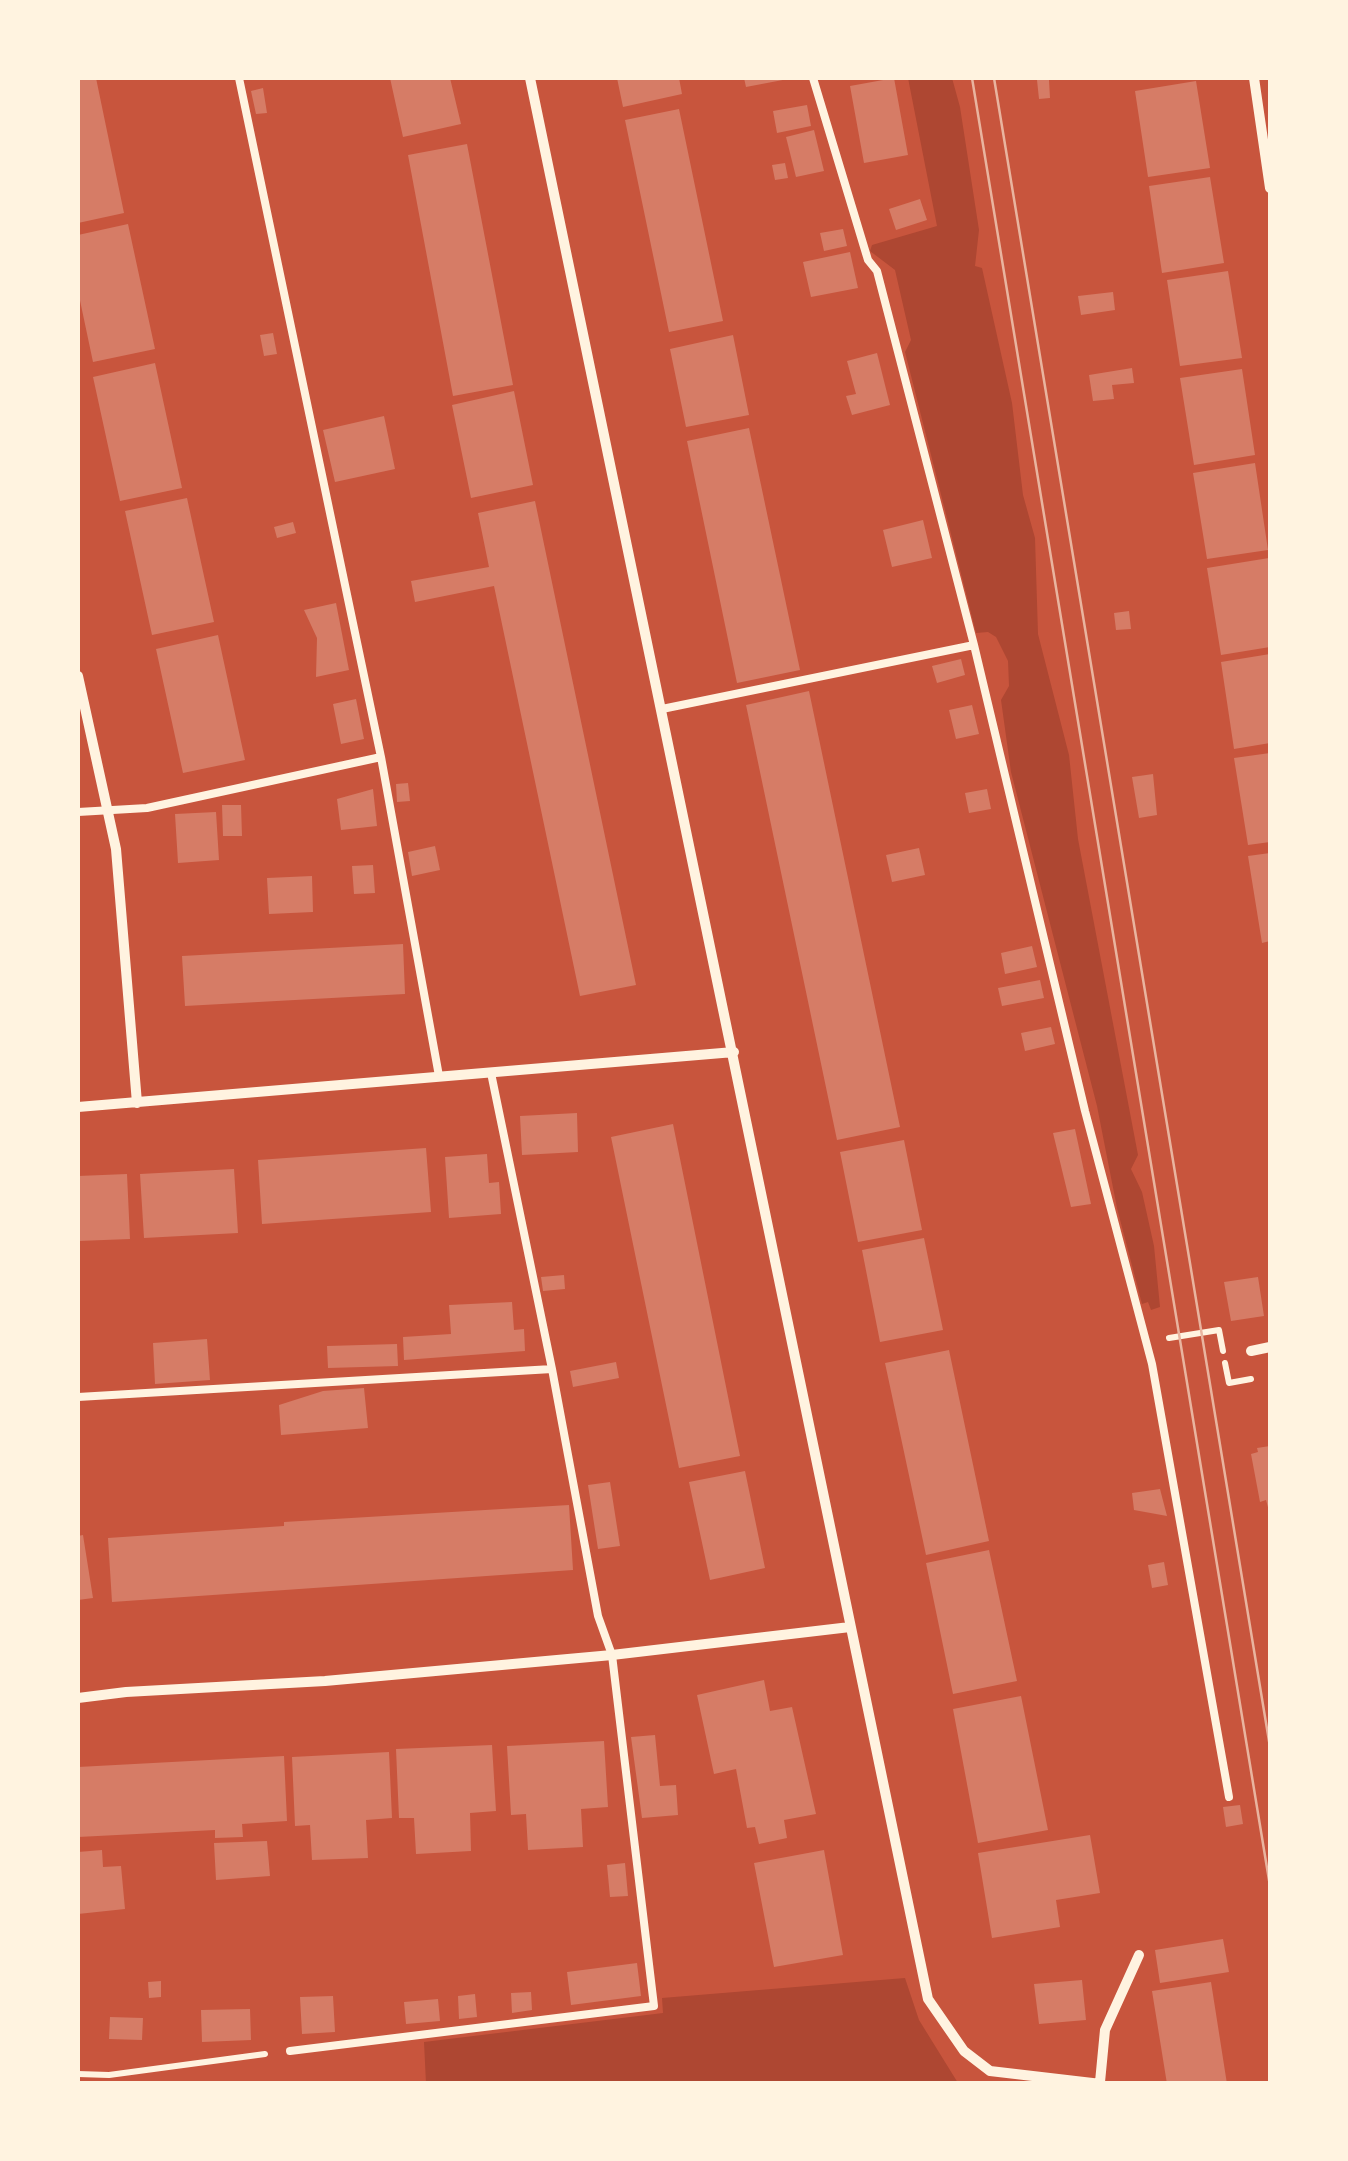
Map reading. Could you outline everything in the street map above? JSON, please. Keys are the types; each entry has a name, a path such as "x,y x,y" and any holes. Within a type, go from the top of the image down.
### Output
{"street":[{"path":"530,78 928,1998 964,2051 990,2071 1100,2083 1105,2030 1139,1955"},
{"path":"1254,78 1270,188"},
{"path":"78,676 116,849 137,1103"},
{"path":"78,1107 734,1052"},
{"path":"1251,1351 1270,1347"},
{"path":"78,1698 325,1681 850,1627"}],"lane":[{"path":"239,78 381,757 439,1076"},
{"path":"813,78 868,260 877,272 974,645 1080,1093 1152,1364 1230,1797"},
{"path":"662,709 974,645"},
{"path":"78,812 147,808 381,757"},
{"path":"290,2051 654,2006 612,1654 598,1616 491,1073"},
{"path":"78,1397 552,1369"}],"path":[{"path":"1152,1364 1161,1361 1158,1340 1219,1330 1229,1383 1256,1378"},
{"path":"78,2074 110,2075 290,2051"}],"shaded area":[{"path":"908,78 952,78 960,107 979,230 975,266 982,268 1012,403 1023,495 1035,538 1038,634 1069,755 1078,839 1138,1155 1131,1169 1142,1192 1154,1246 1160,1307 1151,1310 1148,1302 1142,1304 1117,1208 1097,1106 1011,772 1001,700 1009,686 1008,661 996,637 988,632 976,633 905,352 911,340 895,270 870,251 872,245 937,226"},
{"path":"905,1978 919,2020 958,2083 426,2083 424,2042 663,2013 662,1998"}],"building":[{"path":"78,78 96,78 124,213 78,223"},
{"path":"390,78 450,78 461,124 403,137"},
{"path":"617,78 679,78 682,94 623,107"},
{"path":"744,78 788,78 788,79 746,87"},
{"path":"894,78 908,155 864,163 850,86"},
{"path":"1037,80 1049,80 1050,98 1039,99"},
{"path":"1196,81 1210,168 1148,177 1135,91"},
{"path":"263,88 267,113 256,114 251,91"},
{"path":"807,105 811,126 777,133 773,111"},
{"path":"679,109 723,321 669,332 625,120"},
{"path":"814,130 824,171 796,177 786,137"},
{"path":"467,144 513,385 453,396 408,155"},
{"path":"785,163 788,178 775,180 772,165"},
{"path":"1210,177 1224,263 1162,273 1149,186"},
{"path":"920,199 927,220 896,230 889,209"},
{"path":"128,224 155,349 93,362 78,291 78,235"},
{"path":"843,229 847,246 824,251 820,233"},
{"path":"850,252 858,288 811,297 803,262"},
{"path":"1228,271 1242,358 1180,366 1167,280"},
{"path":"1113,292 1115,310 1081,315 1078,296"},
{"path":"273,333 277,354 264,356 260,335"},
{"path":"733,335 749,415 686,427 670,349"},
{"path":"877,353 890,405 852,415 846,396 856,394 847,361"},
{"path":"155,363 182,488 120,501 93,377"},
{"path":"1132,368 1134,383 1112,385 1114,399 1093,401 1089,375"},
{"path":"1242,369 1255,455 1194,465 1180,378"},
{"path":"514,391 533,485 471,498 452,405"},
{"path":"384,416 395,469 335,482 323,430"},
{"path":"749,428 800,670 737,683 687,441"},
{"path":"1255,463 1268,550 1207,559 1193,473"},
{"path":"187,498 214,622 152,635 125,511"},
{"path":"535,501 636,985 580,996 494,586 415,602 411,581 489,567 478,513"},
{"path":"923,520 932,558 892,567 883,530"},
{"path":"293,522 296,533 277,538 274,527"},
{"path":"1269,558 1270,647 1221,655 1207,568"},
{"path":"336,603 349,670 316,677 317,638 304,610"},
{"path":"1129,611 1131,629 1116,630 1114,613"},
{"path":"218,635 245,760 183,773 156,649"},
{"path":"1270,654 1270,743 1234,749 1221,662"},
{"path":"961,659 965,675 937,683 932,666"},
{"path":"809,691 900,1127 837,1140 746,705"},
{"path":"356,699 364,739 341,744 333,704"},
{"path":"972,705 979,734 956,739 949,710"},
{"path":"1270,753 1270,842 1248,845 1234,758"},
{"path":"1153,774 1157,815 1139,818 1132,777"},
{"path":"408,783 410,801 397,802 396,784"},
{"path":"373,789 377,826 341,830 337,799"},
{"path":"987,789 991,809 969,813 965,793"},
{"path":"222,805 241,805 242,836 223,836"},
{"path":"216,812 219,860 178,863 175,814"},
{"path":"435,846 440,870 412,876 408,852"},
{"path":"919,848 925,875 892,882 886,855"},
{"path":"1270,853 1270,941 1262,943 1248,856"},
{"path":"373,865 375,893 354,894 352,866"},
{"path":"312,876 313,912 269,914 267,878"},
{"path":"403,944 405,994 185,1006 182,956"},
{"path":"1032,946 1037,967 1005,974 1001,953"},
{"path":"1040,980 1044,998 1002,1006 998,988"},
{"path":"1051,1027 1055,1044 1025,1051 1021,1033"},
{"path":"577,1113 578,1152 522,1155 520,1116"},
{"path":"673,1124 740,1456 679,1468 611,1137"},
{"path":"1075,1129 1091,1204 1071,1207 1053,1133"},
{"path":"904,1140 922,1230 858,1242 840,1152"},
{"path":"426,1148 431,1212 262,1224 258,1160"},
{"path":"487,1154 489,1183 499,1182 501,1214 449,1218 445,1157"},
{"path":"234,1169 238,1233 144,1238 140,1174"},
{"path":"127,1174 130,1239 78,1241 78,1176"},
{"path":"924,1238 943,1330 880,1342 862,1250"},
{"path":"564,1275 565,1289 543,1291 541,1277"},
{"path":"1258,1277 1264,1316 1231,1321 1224,1282"},
{"path":"512,1302 514,1330 524,1329 525,1351 404,1360 403,1337 451,1334 449,1305"},
{"path":"207,1339 210,1380 155,1384 153,1343"},
{"path":"397,1344 398,1366 328,1368 327,1346"},
{"path":"949,1350 989,1541 926,1555 885,1363"},
{"path":"616,1362 619,1378 573,1387 570,1371"},
{"path":"364,1388 368,1428 281,1435 279,1405 323,1391"},
{"path":"1270,1446 1269,1511 1266,1500 1260,1502 1251,1454 1258,1452 1257,1448"},
{"path":"745,1471 765,1568 710,1580 689,1482"},
{"path":"610,1482 620,1546 598,1549 588,1485"},
{"path":"1160,1489 1167,1516 1134,1510 1132,1493"},
{"path":"569,1505 573,1570 112,1602 108,1538 284,1526 284,1522"},
{"path":"83,1535 93,1598 78,1600 78,1536"},
{"path":"989,1550 1017,1681 953,1694 926,1563"},
{"path":"1164,1562 1168,1585 1152,1588 1148,1565"},
{"path":"764,1680 770,1711 792,1707 816,1814 784,1820 787,1838 759,1844 755,1827 747,1828 736,1769 714,1774 697,1695"},
{"path":"1021,1696 1048,1830 978,1843 953,1709"},
{"path":"655,1735 660,1786 676,1785 678,1815 642,1818 631,1737"},
{"path":"604,1741 608,1807 581,1809 583,1847 528,1850 526,1814 511,1815 507,1746"},
{"path":"492,1745 496,1811 470,1813 471,1851 416,1854 414,1818 399,1818 396,1749"},
{"path":"389,1752 392,1818 366,1820 368,1858 312,1860 310,1825 295,1826 292,1757"},
{"path":"284,1756 287,1821 242,1824 243,1837 215,1838 215,1830 78,1837 78,1767"},
{"path":"1240,1805 1243,1824 1226,1827 1223,1807"},
{"path":"1090,1835 1100,1893 1056,1900 1060,1927 992,1938 978,1853"},
{"path":"267,1841 270,1876 216,1880 214,1843"},
{"path":"102,1850 103,1867 121,1866 125,1909 78,1914 78,1852"},
{"path":"824,1850 843,1955 774,1967 754,1863"},
{"path":"625,1863 628,1896 610,1897 607,1865"},
{"path":"1223,1939 1229,1972 1160,1983 1155,1950"},
{"path":"637,1963 641,1996 571,2005 567,1972"},
{"path":"1082,1980 1086,2020 1039,2024 1034,1984"},
{"path":"161,1981 161,1997 149,1998 148,1982"},
{"path":"1211,1982 1227,2084 1167,2084 1152,1991"},
{"path":"531,1992 532,2010 512,2013 511,1993"},
{"path":"475,1994 477,2017 459,2019 458,1996"},
{"path":"333,1996 335,2032 302,2034 300,1997"},
{"path":"438,1999 440,2021 406,2024 404,2002"},
{"path":"250,2009 251,2040 202,2042 201,2010"},
{"path":"110,2017 143,2018 142,2040 109,2039"}],"tram line":[{"path":"972,78 1270,1886"},
{"path":"994,78 1270,1747"}]}
